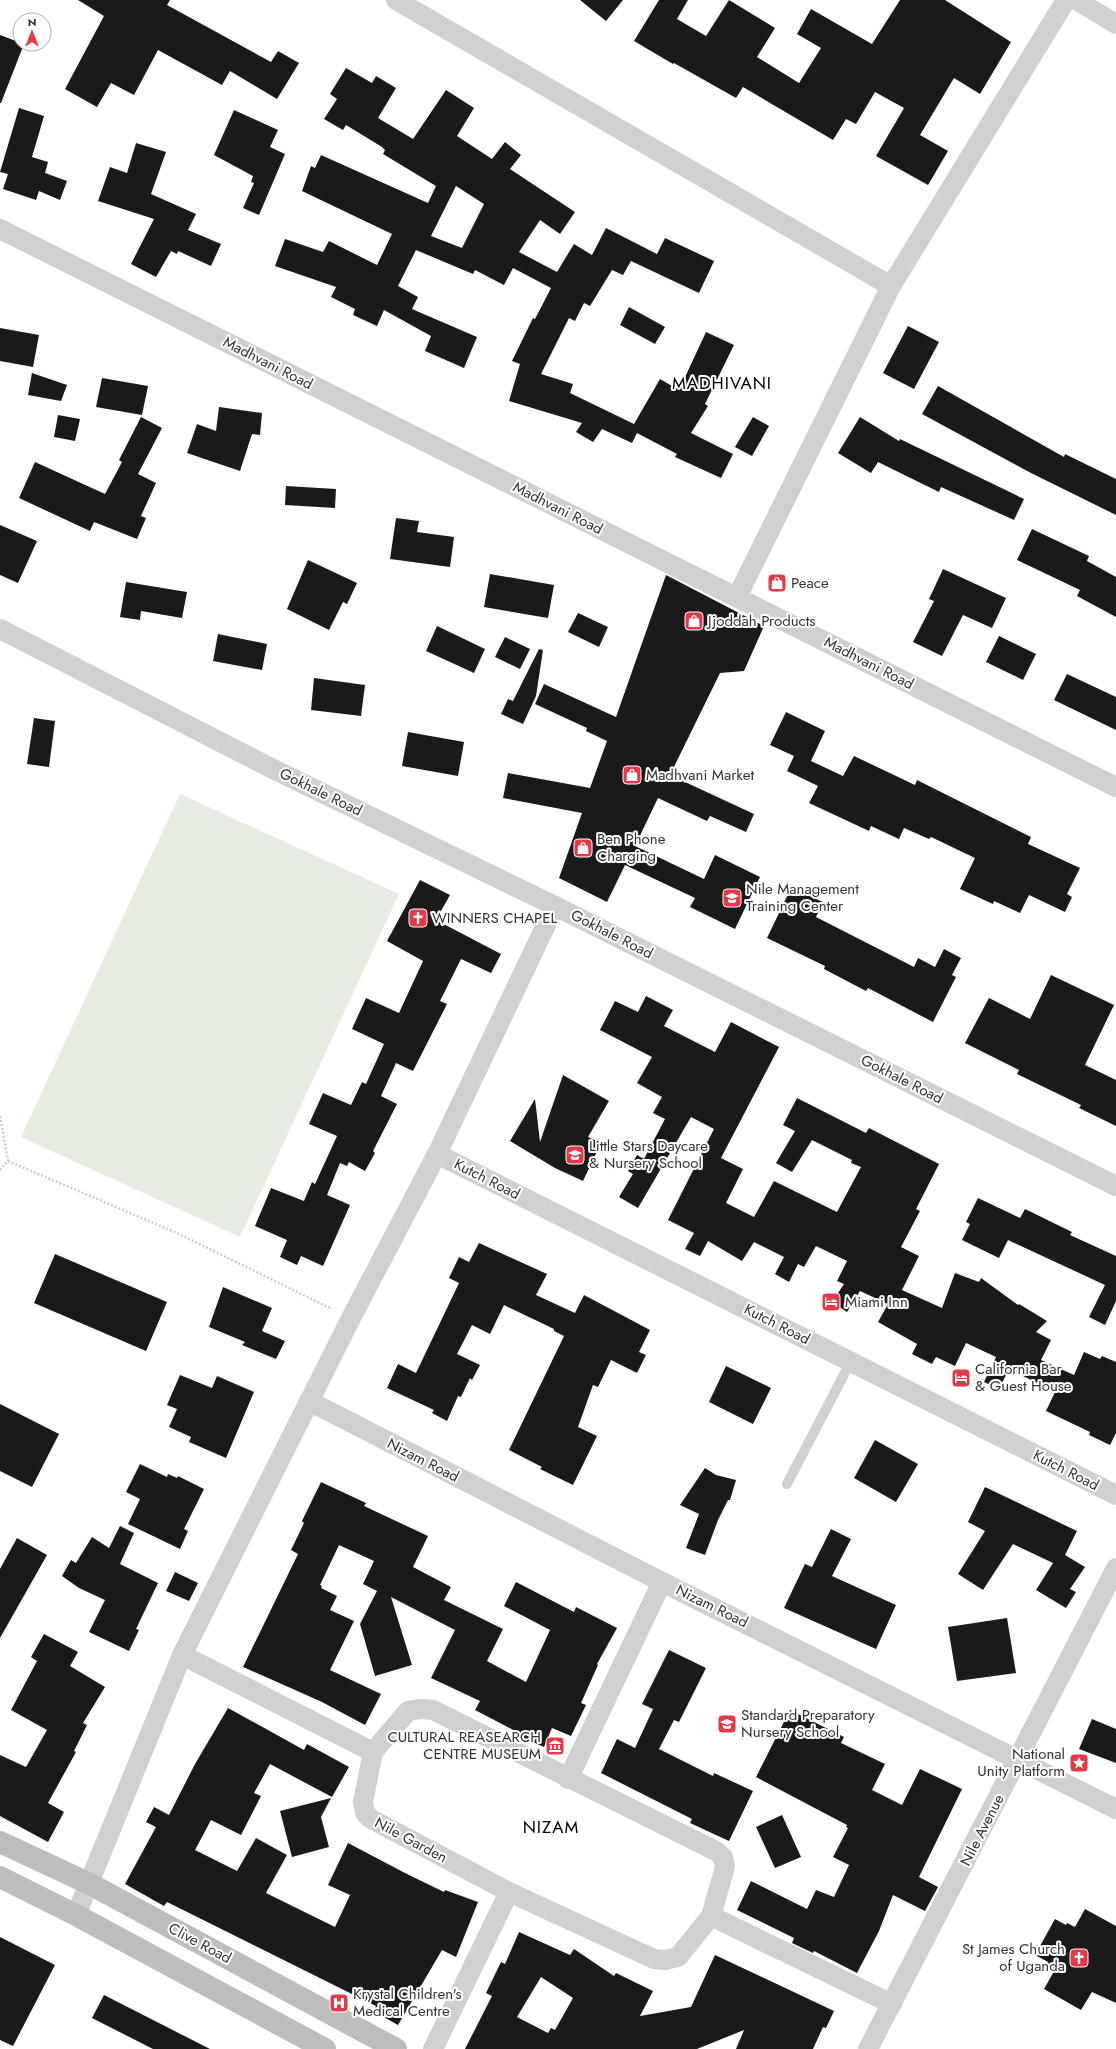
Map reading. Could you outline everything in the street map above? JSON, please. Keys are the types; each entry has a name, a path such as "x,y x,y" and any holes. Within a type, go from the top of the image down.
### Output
{"street":[{"path":"396,0 891,286"},
{"path":"737,597 891,286 1066,0"},
{"path":"1076,0 1116,24"},
{"name":"Madhvani Road","path":"0,229 1116,786"},
{"name":"Gokhale Road","path":"0,629 267,766 555,906 1116,1186"},
{"path":"76,1915 90,1884 182,1655 351,1318 437,1154 555,906"},
{"name":"Kutch Road","path":"437,1154 1116,1495"},
{"name":"Nizam Road","path":"310,1401 662,1582 815,1657 1017,1761 1116,1809"},
{"name":"Nile Avenue","path":"868,2049 1116,1568"},
{"path":"568,1779 662,1582"},
{"path":"182,1655 373,1752"},
{"name":"Nile Garden","path":"421,1709 434,1710 568,1779 716,1851 723,1857 725,1866 711,1916 678,1957 665,1960 654,1958 509,1892 368,1816 365,1813 363,1802 373,1752 408,1711 421,1709"},
{"name":"Clive Road","path":"0,1842 90,1884 389,2047"},
{"path":"0,1877 76,1915 325,2049"},
{"path":"434,2049 509,1892"},
{"path":"711,1916 892,2004"}],"lane":[{"path":"787,1484 851,1361"}],"path":[{"path":"0,1116 8,1161"},
{"path":"0,1170 8,1161"},
{"path":"8,1161 177,1233 351,1318"}],"shaded area":[{"path":"180,794 399,894 240,1237 21,1137"}],"building":[{"path":"78,0 170,0 167,5 271,62 278,51 299,63 277,99 230,71 222,85 158,50 134,95 111,83 97,107 65,89 104,16"},
{"path":"580,0 623,0 606,21"},
{"path":"659,0 688,0 677,19 706,36 729,0 775,28 757,57 799,83 821,48 797,34 811,9 872,44 900,0 945,0 1011,42 980,94 954,78 920,135 948,151 928,185 876,156 904,108 875,92 856,124 846,119 833,140 743,87 736,98 634,41"},
{"path":"0,35 12,40 12,52 21,52 0,103"},
{"path":"346,68 372,83 376,76 396,88 378,118 413,139 446,90 474,108 457,136 492,159 505,142 521,155 510,169 575,212 560,234 540,220 519,252 557,272 574,244 592,255 606,228 657,254 665,238 714,261 699,293 631,261 623,275 612,270 590,306 584,303 575,321 569,318 541,374 573,384 570,393 634,424 660,379 679,390 706,332 734,345 705,404 708,406 691,433 733,454 721,478 675,457 677,454 637,433 632,443 602,429 593,442 576,432 582,423 509,401 520,364 512,361 533,318 535,319 551,288 513,268 504,285 475,270 473,274 416,250 398,286 418,297 412,309 477,337 464,368 425,351 431,336 384,310 377,326 353,315 355,309 331,297 336,287 275,266 285,239 323,252 329,241 377,265 392,234 302,191 311,166 315,168 321,155 428,203 436,186 383,154 385,150 382,147 346,125 343,130 324,119 337,99 330,94","holes":["456,186 484,204 462,248 431,236"]},
{"path":"19,108 44,116 32,157 48,162 45,173 67,181 60,200 39,191 36,200 3,189 8,174 0,172"},
{"path":"234,110 278,130 270,147 285,154 259,215 243,208 254,183 251,182 253,176 214,155"},
{"path":"136,143 166,152 151,194 196,214 188,230 221,244 211,266 178,251 177,254 171,251 156,277 131,264 154,219 98,201 110,167 127,173"},
{"path":"629,307 665,327 655,344 620,325"},
{"path":"908,326 939,342 914,389 883,373"},
{"path":"0,328 39,335 33,367 0,361"},
{"path":"32,373 67,385 61,401 28,395"},
{"path":"102,378 148,386 142,415 96,407"},
{"path":"938,386 1064,457 1065,454 1116,479 1116,515 1031,473 922,414"},
{"path":"219,407 262,413 260,435 252,434 240,471 187,453 197,424 216,431"},
{"path":"58,415 80,419 75,441 54,437"},
{"path":"141,417 162,428 138,474 156,483 141,516 146,518 137,539 94,522 90,531 19,498 35,462 105,494 122,462 119,460"},
{"path":"753,417 769,426 752,456 735,447"},
{"path":"860,417 899,441 900,439 1024,499 1014,520 941,487 939,492 878,462 871,473 838,453"},
{"path":"286,486 336,489 335,508 285,505"},
{"path":"396,518 419,521 417,532 454,537 450,567 390,559"},
{"path":"0,525 37,541 18,583 0,575"},
{"path":"1032,529 1089,556 1087,561 1116,577 1116,617 1077,596 1080,590 1017,560"},
{"path":"308,560 357,583 347,604 343,602 329,630 287,609"},
{"path":"943,569 1006,598 992,628 963,615 942,656 913,642 934,601 929,599"},
{"path":"490,574 554,585 548,618 484,607"},
{"name":"Madhvani Market","path":"666,575 764,626 744,671 720,673 670,775 754,814 746,832 710,816 707,821 658,798 635,846 704,879 715,855 760,877 735,929 690,907 695,898 625,865 607,902 559,878 582,813 503,798 508,773 590,788 607,741 586,731 587,728 535,704 544,684 616,717"},
{"path":"126,582 187,592 182,618 141,611 140,620 120,617"},
{"path":"578,613 608,627 599,647 568,632"},
{"path":"437,626 485,649 474,673 426,651"},
{"path":"218,634 267,644 262,670 213,661"},
{"path":"999,636 1036,654 1023,680 986,662"},
{"path":"505,637 530,649 520,669 495,657"},
{"path":"539,649 543,650 536,696 523,724 501,714 508,699 513,701"},
{"path":"1067,674 1116,697 1116,730 1054,700"},
{"path":"314,678 365,685 361,716 311,710"},
{"path":"786,712 825,731 811,761 843,776 854,756 915,785 917,780 1031,837 1028,844 1080,868 1067,894 1072,897 1065,912 1029,895 1020,913 994,901 993,904 960,889 975,858 931,837 929,839 904,828 899,839 871,826 869,831 809,803 818,786 787,771 794,756 770,745"},
{"path":"34,718 55,721 49,767 27,764"},
{"path":"408,732 464,742 458,776 402,766"},
{"path":"420,880 450,895 436,920 501,954 491,973 461,959 440,1001 447,1004 413,1071 396,1063 381,1096 397,1104 373,1151 375,1153 365,1171 349,1162 347,1166 340,1163 327,1195 350,1205 323,1266 301,1256 297,1265 280,1257 287,1240 255,1226 271,1188 304,1201 312,1182 315,1184 337,1136 309,1124 323,1093 351,1105 362,1082 366,1084 384,1044 352,1029 366,998 399,1013 423,961 387,941"},
{"path":"791,888 823,902 816,917 914,967 918,958 935,967 944,949 961,958 952,975 956,977 933,1022 868,988 866,991 824,969 825,966 767,938"},
{"path":"1051,975 1114,1005 1085,1065 1116,1080 1116,1126 1079,1108 1081,1105 1017,1074 1019,1070 965,1043 989,998 1030,1019"},
{"path":"646,996 673,1010 664,1026 715,1052 731,1022 779,1047 721,1158 743,1169 726,1203 754,1217 774,1181 837,1212 861,1167 851,1163 852,1160 812,1140 792,1172 776,1163 795,1131 783,1125 797,1098 866,1133 869,1128 939,1164 916,1209 920,1211 901,1247 919,1256 902,1290 942,1308 955,1273 979,1282 981,1278 1018,1305 1019,1304 1047,1321 1036,1332 1051,1340 1041,1360 1074,1375 1084,1352 1100,1359 1102,1356 1116,1362 1116,1433 1110,1445 1089,1435 1090,1432 1046,1411 1055,1392 1009,1369 999,1389 984,1382 996,1357 966,1343 955,1366 936,1357 932,1364 912,1354 917,1344 878,1322 888,1304 860,1291 847,1312 832,1302 844,1284 837,1281 847,1261 816,1246 804,1267 798,1264 789,1282 775,1274 784,1257 754,1242 742,1261 708,1241 700,1256 685,1249 694,1233 668,1220 714,1129 691,1117 638,1208 619,1197 633,1174 628,1171 637,1155 644,1159 665,1119 653,1113 662,1097 637,1083 652,1057 600,1030 615,1001 638,1012"},
{"path":"563,1075 609,1101 588,1137 601,1143 583,1181 555,1168 510,1141 535,1099 540,1142"},
{"path":"978,1198 1020,1218 1025,1209 1072,1232 1070,1235 1116,1256 1116,1301 1105,1325 1089,1317 1105,1285 1008,1240 999,1258 962,1240 970,1224 966,1222"},
{"path":"479,1243 547,1274 536,1295 575,1313 584,1295 650,1330 639,1352 646,1355 637,1373 611,1360 598,1387 593,1385 578,1427 597,1436 573,1485 540,1469 542,1467 509,1450 564,1336 554,1331 554,1329 504,1305 490,1334 472,1325 457,1354 480,1365 472,1380 470,1378 461,1397 458,1396 447,1421 432,1413 434,1410 387,1388 398,1364 416,1373 459,1283 449,1278 459,1257 469,1262"},
{"path":"55,1254 167,1302 146,1351 34,1303"},
{"path":"223,1287 272,1308 262,1331 285,1341 276,1359 242,1345 245,1342 209,1327"},
{"path":"726,1366 771,1388 753,1424 709,1402"},
{"path":"180,1375 212,1388 217,1376 254,1392 226,1458 189,1442 191,1437 169,1427 177,1409 167,1405"},
{"path":"0,1404 59,1434 32,1487 0,1471"},
{"path":"875,1440 918,1464 896,1502 854,1478"},
{"path":"140,1464 167,1477 168,1474 177,1478 178,1476 204,1489 184,1529 188,1531 180,1549 128,1524 140,1499 126,1492"},
{"path":"705,1468 716,1475 736,1480 730,1500 728,1500 718,1520 705,1555 686,1548 699,1514 680,1505"},
{"path":"321,1482 366,1503 364,1506 428,1536 413,1567 451,1587 444,1600 503,1629 487,1661 526,1682 550,1630 504,1606 516,1582 574,1612 576,1607 617,1628 597,1664 598,1665 581,1703 586,1705 571,1736 552,1728 544,1747 522,1737 523,1735 475,1710 480,1701 431,1678 455,1630 391,1597 412,1665 375,1676 360,1624 377,1591 363,1584 374,1561 339,1545 320,1585 322,1586 321,1588 337,1596 330,1610 354,1621 330,1670 381,1694 365,1725 322,1702 243,1667 298,1554 291,1550 304,1523 302,1521"},
{"path":"985,1487 1077,1531 1065,1555 1085,1567 1070,1589 1076,1592 1066,1608 1036,1590 1053,1563 1013,1544 983,1590 958,1574 985,1531 968,1522"},
{"path":"120,1526 134,1533 120,1564 158,1583 136,1629 139,1630 129,1651 89,1632 105,1600 79,1588 62,1576 71,1560 76,1563 92,1537 109,1548"},
{"path":"831,1529 851,1539 832,1576 896,1605 876,1649 784,1608 805,1564 812,1567"},
{"path":"17,1538 47,1555 0,1638 0,1569"},
{"path":"175,1572 198,1583 189,1601 166,1591"},
{"path":"1007,1618 1016,1673 957,1681 948,1627"},
{"path":"44,1634 78,1652 70,1666 105,1687 83,1723 87,1725 74,1751 76,1752 48,1803 64,1812 48,1842 0,1816 0,1755 26,1767 47,1730 11,1710 37,1661 31,1657"},
{"path":"669,1650 706,1668 679,1722 674,1720 659,1749 713,1776 714,1773 753,1791 729,1841 690,1823 692,1819 601,1773 617,1739 635,1748 653,1709 642,1704"},
{"path":"228,1708 304,1750 307,1744 349,1767 332,1797 270,1764 254,1793 261,1796 241,1835 211,1820 195,1850 237,1871 256,1838 287,1855 266,1893 335,1927 350,1895 328,1885 348,1843 444,1892 445,1890 478,1902 456,1957 442,1950 398,2025 373,2011 376,2006 167,1902 164,1906 125,1884 156,1827 146,1822 154,1807 169,1815 195,1764"},
{"path":"790,1710 844,1737 841,1743 885,1764 872,1790 902,1805 920,1769 962,1789 919,1877 938,1887 925,1911 893,1895 879,1931 857,1973 814,1951 813,1953 792,1943 794,1938 737,1910 751,1881 807,1909 816,1890 834,1897 849,1865 833,1857 848,1828 846,1827 847,1825 756,1777"},
{"path":"1092,1719 1116,1729 1116,1763 1079,1749"},
{"path":"331,1798 321,1817 329,1847 292,1857 280,1811"},
{"path":"782,1815 801,1857 775,1868 756,1827"},
{"name":"St James Church of Uganda","path":"1085,1909 1116,1926 1116,2003 1092,1992 1081,2010 1044,1989 1053,1973 1045,1969 1048,1962 1035,1955 1055,1919 1066,1925 1067,1923 1075,1927"},
{"path":"519,1932 570,1955 574,1949 614,1976 616,1973 653,1991 640,2016 691,2007 715,1955 834,2011 826,2028 823,2027 813,2049 736,2049 744,2030 697,2049 465,2049 492,1996 486,1993 501,1962 505,1964","holes":["541,1977 573,1998 555,2030 551,2028 548,2033 517,2017"]},
{"path":"0,1937 55,1965 13,2046 0,2040"},
{"path":"104,1995 210,2049 153,2049 92,2018"}],"place":[{"name":"Peace","path":"777,583"},
{"name":"Jjoddah Products","path":"694,621"},
{"name":"Madhvani Market","path":"632,775"},
{"name":"Ben Phone Charging","path":"583,848"},
{"name":"Nile Management Training Center","path":"732,898"},
{"name":"WINNERS CHAPEL","path":"418,918"},
{"name":"Little Stars Daycare & Nursery School","path":"575,1155"},
{"name":"Miami Inn","path":"831,1302"},
{"name":"California Bar & Guest House","path":"961,1378"},
{"name":"Standard Preparatory Nursery School","path":"727,1724"},
{"name":"CULTURAL REASEARCH CENTRE MUSEUM","path":"555,1746"},
{"name":"National Unity Platform","path":"1079,1763"},
{"name":"St James Church of Uganda","path":"1079,1958"},
{"name":"Krystal Children's Medical Centre","path":"339,2003"}],"district":[{"name":"MADHIVANI","path":"722,383"},
{"name":"NIZAM","path":"551,1827"}]}
